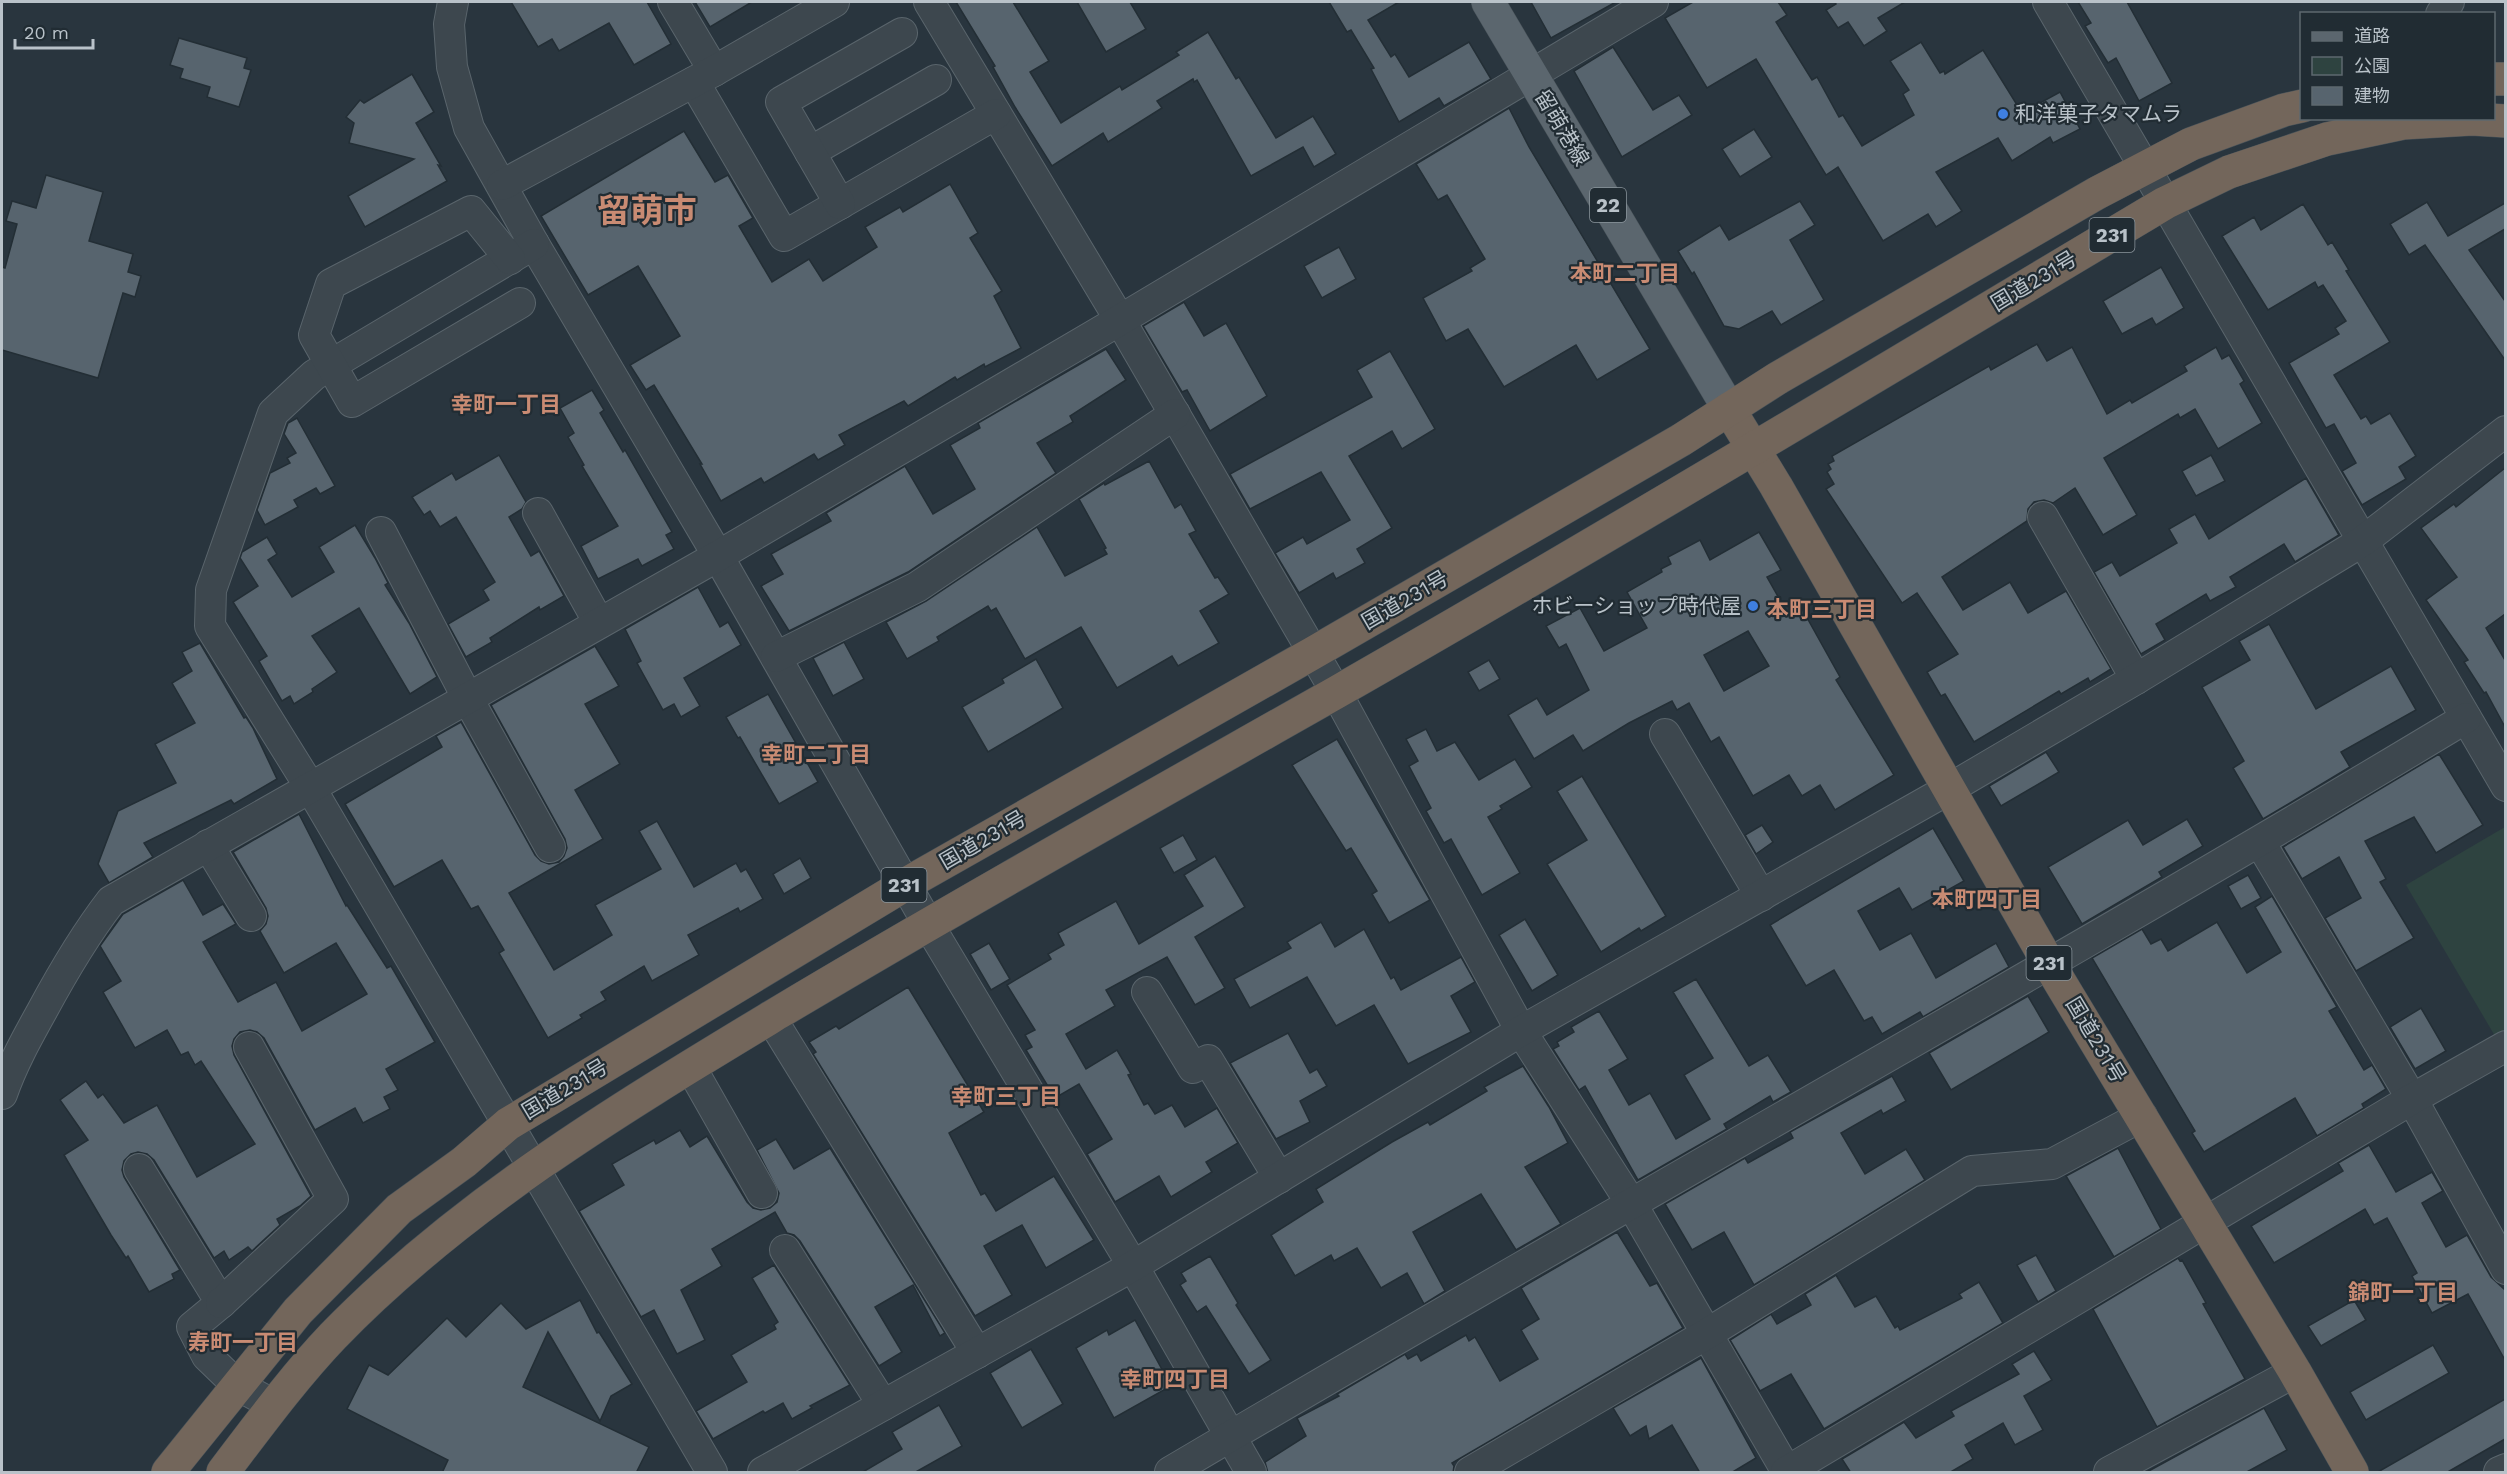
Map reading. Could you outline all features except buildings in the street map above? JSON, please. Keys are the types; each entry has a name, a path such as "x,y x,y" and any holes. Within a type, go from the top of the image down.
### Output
{"highway":[{"name":"国道231号","path":"168,1473 237,1384 298,1311 399,1209 464,1162 508,1124 906,884 1313,653 1681,440 1729,409 2144,167 2191,144 2300,106"},
{"name":"国道231号","path":"223,1473 274,1405 332,1337 425,1251 533,1167 690,1066 928,924 1336,692 1701,478 1754,450 2165,203 2229,172 2327,139 2403,123 2455,120"},
{"name":"国道231号","path":"2488,120 2505,121"},
{"name":"国道231号","path":"1729,409 2049,963 2295,1372 2352,1473"}],"main road":[{"name":"留萌港線","path":"1488,2 1729,409"}],"street":[{"path":"453,2 449,24 452,67 469,128 502,185 522,251 718,556 928,924 1133,1266 1251,1473"},
{"path":"673,2 704,76 784,236 996,114"},
{"path":"502,185 704,76 834,2"},
{"path":"929,2 1120,320 1336,692 1521,1031 1631,1203 1705,1335 1787,1472 2412,1099 2505,1046"},
{"path":"2,1094 11,1070 66,967 86,933 111,901 718,556 1120,320 1653,2"},
{"path":"2048,2 2505,786"},
{"path":"840,204 781,102 902,33"},
{"path":"810,152 936,80"},
{"path":"520,303 352,402 322,370 314,335 331,284 471,211 522,251"},
{"path":"522,251 322,370 273,413 211,590 210,626 310,788 712,1473"},
{"path":"776,657 917,587 1175,414"},
{"path":"763,1473 1133,1266 1521,1031 1949,789 2136,679 2363,541 2502,441"},
{"path":"537,513 599,623"},
{"path":"2043,517 2136,679"},
{"path":"381,532 468,699 550,847"},
{"path":"1170,1473 1631,1203 2260,842 2466,717"},
{"path":"1665,734 1761,896"},
{"path":"2260,842 2412,1099 2505,1269"},
{"path":"208,845 251,916"},
{"path":"1147,992 1193,1068 1208,1060 1279,1178"},
{"path":"771,1018 977,1353"},
{"path":"249,1047 333,1199 192,1327 207,1356 237,1384 274,1405"},
{"path":"690,1066 762,1193"},
{"path":"1470,1473 1705,1335 1972,1172 2052,1164 2142,1116"},
{"path":"140,1169 221,1303"},
{"path":"785,1250 884,1405"},
{"path":"2109,1473 2295,1372"},
{"path":"2499,1473 2505,1469"}],"green space":[{"path":"2505,827 2505,1029 2495,1036 2406,885"}],"place":[{"name":"和洋菓子タマムラ","path":"2003,114"},
{"name":"ホビーショップ時代屋","path":"1753,606"}],"district":[{"name":"留萌市","path":"647,210"},
{"name":"本町二丁目","path":"1625,273"},
{"name":"幸町一丁目","path":"506,404"},
{"name":"本町三丁目","path":"1822,609"},
{"name":"幸町二丁目","path":"816,754"},
{"name":"本町四丁目","path":"1987,899"},
{"name":"幸町三丁目","path":"1006,1096"},
{"name":"錦町一丁目","path":"2403,1292"},
{"name":"寿町一丁目","path":"243,1342"},
{"name":"幸町四丁目","path":"1175,1379"}]}
